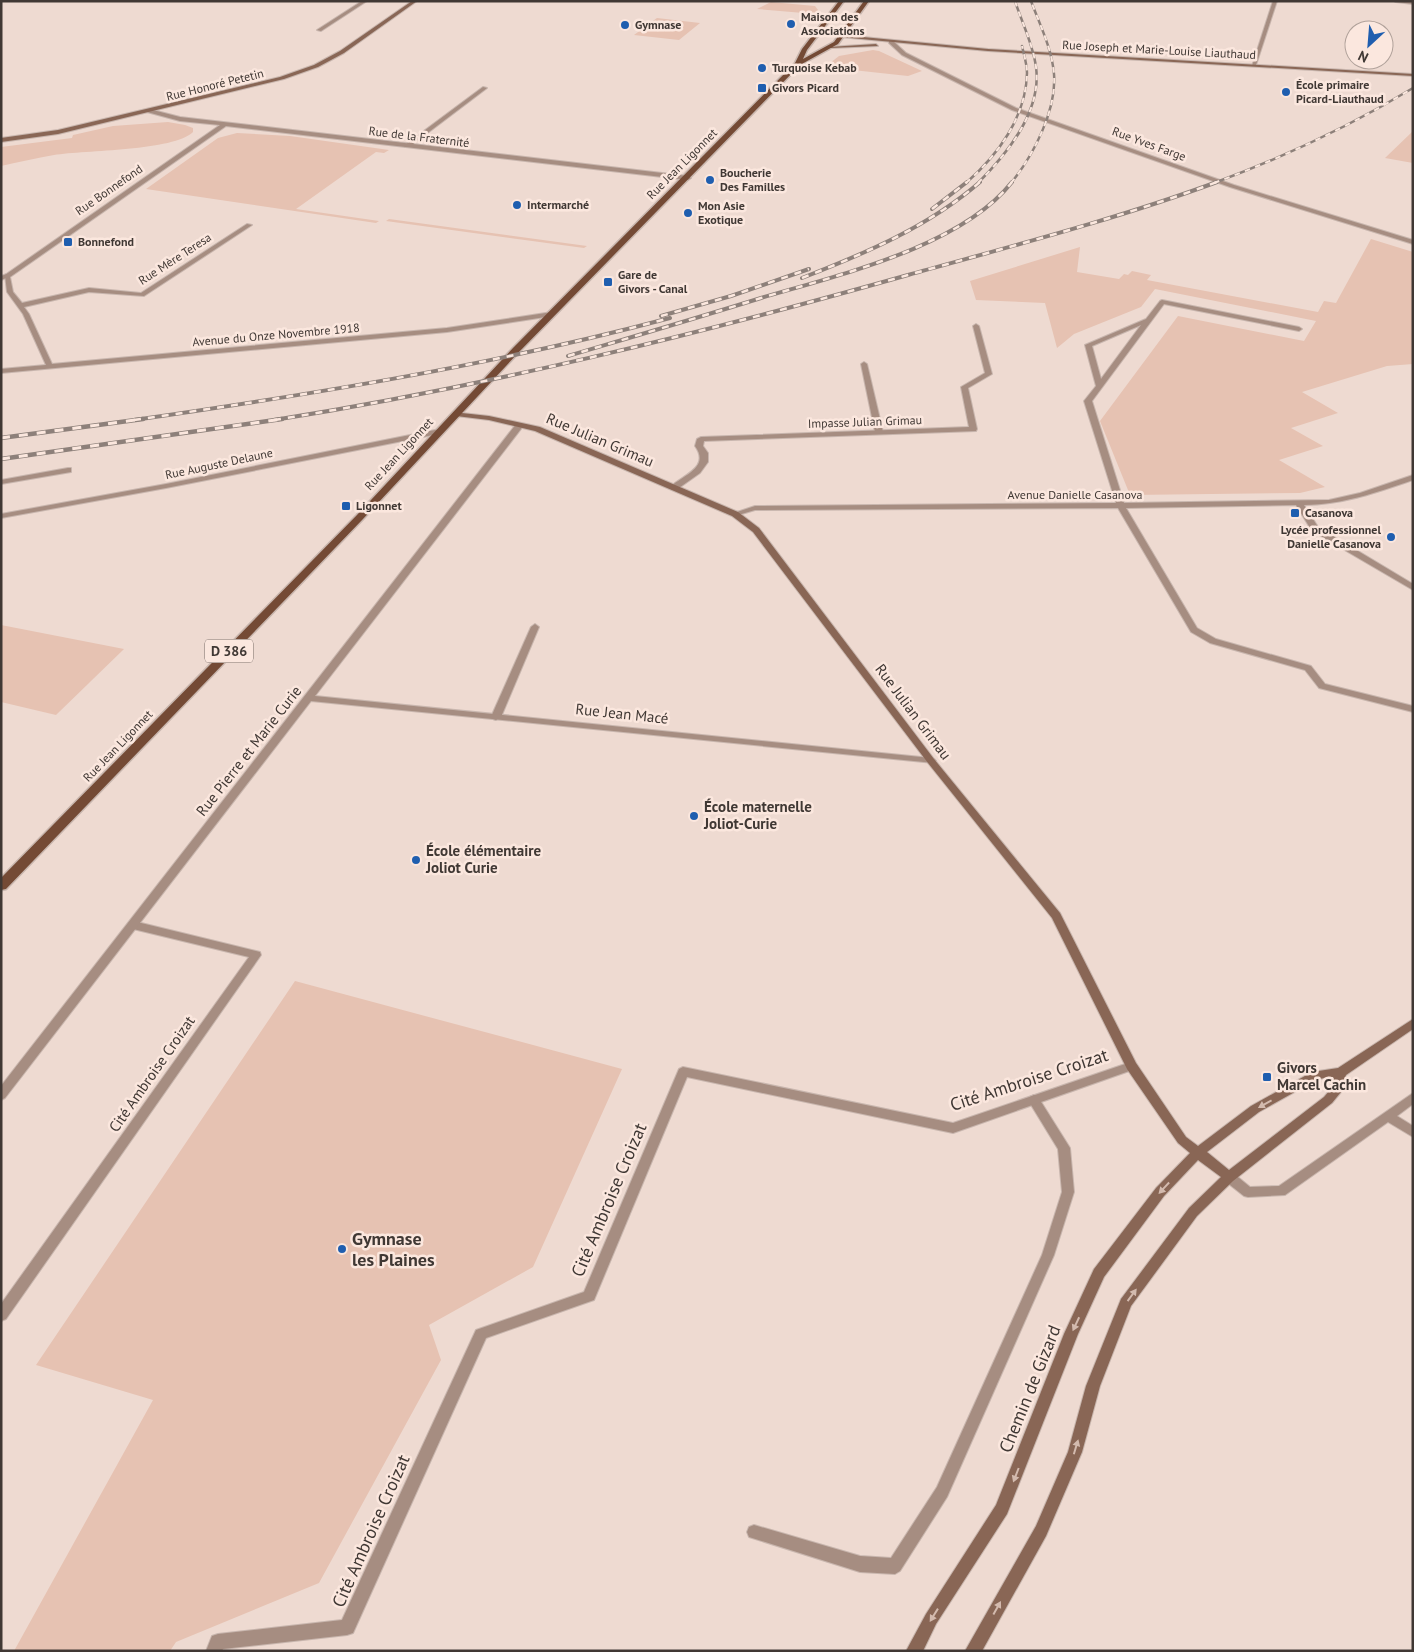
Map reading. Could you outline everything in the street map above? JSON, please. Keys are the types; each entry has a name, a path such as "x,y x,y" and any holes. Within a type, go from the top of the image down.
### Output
{"main road":[{"path":"837,1 849,2"},
{"name":"Rue Jean Ligonnet","path":"1,886 552,314 688,178 798,64 812,39 842,1"},
{"path":"856,3 865,2"},
{"name":"Rue Jean Ligonnet","path":"798,64 831,47 842,36 865,2"},
{"path":"834,36 842,36"},
{"path":"812,39 820,38"},
{"path":"812,39 831,47"}],"street":[{"path":"320,30 365,1"},
{"name":"Rue Honoré Petetin","path":"1,140 58,132 149,112 274,80 316,66 342,52 415,1"},
{"path":"1254,65 1275,1"},
{"path":"1396,1 1413,3"},
{"name":"Rue Joseph et Marie-Louise Liauthaud","path":"842,36 891,43"},
{"name":"Rue Yves Farge","path":"891,43 904,54 1014,109 1232,186 1413,242"},
{"name":"Rue Joseph et Marie-Louise Liauthaud","path":"831,47 904,43 1413,75"},
{"path":"407,146 485,88"},
{"name":"Rue de la Fraternité","path":"149,112 180,119 688,178"},
{"name":"Rue Bonnefond","path":"50,367 26,314 10,292 3,276 225,124"},
{"name":"Rue Mère Teresa","path":"19,306 90,290 142,294 249,225"},
{"path":"1299,329 1162,302 1088,401 1120,506 1194,630 1213,642 1308,668 1322,686 1413,708"},
{"name":"Avenue du Onze Novembre 1918","path":"1,372 447,330 552,314"},
{"path":"1099,385 1088,345 1148,320"},
{"name":"Impasse Julian Grimau","path":"673,488 696,471 704,462 704,453 699,446 701,439 973,429 964,387 989,374 976,326"},
{"path":"864,364 878,432"},
{"name":"Rue Julian Grimau","path":"456,414 489,418 537,429 735,514 756,530 931,761 1056,916 1131,1066 1182,1140 1229,1177"},
{"name":"Rue Pierre et Marie Curie","path":"1,1095 520,425"},
{"name":"Rue Auguste Delaune","path":"1,516 122,496 247,468 440,431"},
{"path":"1,482 68,470"},
{"name":"Avenue Danielle Casanova","path":"735,514 755,508 1120,506 1329,502 1362,494 1413,477"},
{"path":"1299,503 1315,529 1413,588"},
{"path":"496,717 535,627"},
{"name":"Rue Jean Macé","path":"310,698 931,761"},
{"name":"Cité Ambroise Croizat","path":"1,1316 256,955 133,925"},
{"path":"973,1651 1041,1531 1075,1452 1093,1386 1126,1303 1193,1212 1229,1177 1328,1100 1335,1092 1341,1072 1413,1024"},
{"name":"Cité Ambroise Croizat","path":"214,1651 218,1642 347,1627 481,1334 589,1296 683,1072 953,1128 1131,1066"},
{"name":"Chemin de Gizard","path":"914,1651 931,1619 1002,1509 1071,1334 1099,1273 1160,1192 1197,1153 1256,1109 1316,1075 1341,1072"},
{"path":"1229,1177 1248,1192 1281,1191 1413,1098"},
{"path":"754,1532 860,1564 895,1566 942,1492 1048,1255 1068,1192 1064,1148 1034,1100"},
{"path":"1387,1116 1413,1132"}],"shaded area":[{"path":"771,2 815,6 818,10 815,14 757,9"},
{"path":"657,18 700,23 679,40 634,35"},
{"path":"873,50 922,71 908,76 825,67 839,56"},
{"path":"168,122 193,128 193,132 168,143 128,149 68,153 1,166 1,147 72,138 73,135 113,126"},
{"path":"1413,131 1413,163 1385,158"},
{"path":"237,133 290,136 389,150 384,153 376,152 296,209 379,221 376,223 146,189 218,138"},
{"path":"389,219 587,246 584,248 386,221"},
{"path":"1371,239 1413,252 1413,364 1387,366 1302,392 1338,413 1291,428 1323,446 1279,460 1325,487 1300,493 1130,495 1100,421 1178,316 1304,341 1316,321 1155,289 1141,307 1074,334 1057,348 1045,303 976,300 970,281 1080,247 1077,272 1119,279 1124,274 1128,275 1132,271 1151,275 1147,280 1318,312 1324,301 1336,303"},
{"path":"1,625 124,649 56,715 1,702"},
{"path":"295,981 622,1069 533,1267 429,1325 441,1360 319,1583 176,1642 170,1651 14,1651 153,1400 36,1365"}],"railway":[{"path":"978,183 1011,145 1028,115 1034,99 1036,83 1035,58 1015,1"},
{"path":"1011,183 1027,160 1042,132 1048,117 1054,88 1051,55 1031,1"},
{"path":"966,183 989,160 1016,120 1022,105 1027,73 1022,46"},
{"path":"1214,183 1266,163 1316,140 1365,116 1413,88"},
{"path":"932,209 967,182"},
{"path":"802,278 873,249 918,226 980,182"},
{"path":"568,356 826,279 896,256 962,224 990,205 1012,182"},
{"path":"274,420 514,375 672,338 830,297 1064,232 1217,182"},
{"path":"661,316 731,296 809,269"},
{"path":"134,420 269,400 403,377 537,350 670,318"},
{"path":"1,438 143,419"},
{"path":"1,459 282,419"}],"place":[{"name":"Maison des Associations","path":"791,24"},
{"name":"Gymnase","path":"625,25"},
{"name":"Turquoise Kebab","path":"762,68"},
{"name":"Givors Picard","path":"762,88"},
{"name":"École primaire Picard-Liauthaud","path":"1286,92"},
{"name":"Boucherie Des Familles","path":"710,180"},
{"name":"Intermarché","path":"517,205"},
{"name":"Mon Asie Exotique","path":"688,213"},
{"name":"Bonnefond","path":"68,242"},
{"name":"Gare de Givors - Canal","path":"608,282"},
{"name":"Ligonnet","path":"346,506"},
{"name":"Casanova","path":"1295,513"},
{"name":"Lycée professionnel Danielle Casanova","path":"1391,537"},
{"name":"École maternelle Joliot-Curie","path":"694,816"},
{"name":"École élémentaire Joliot Curie","path":"416,860"},
{"name":"Givors Marcel Cachin","path":"1267,1077"},
{"name":"Gymnase les Plaines","path":"342,1249"}]}
